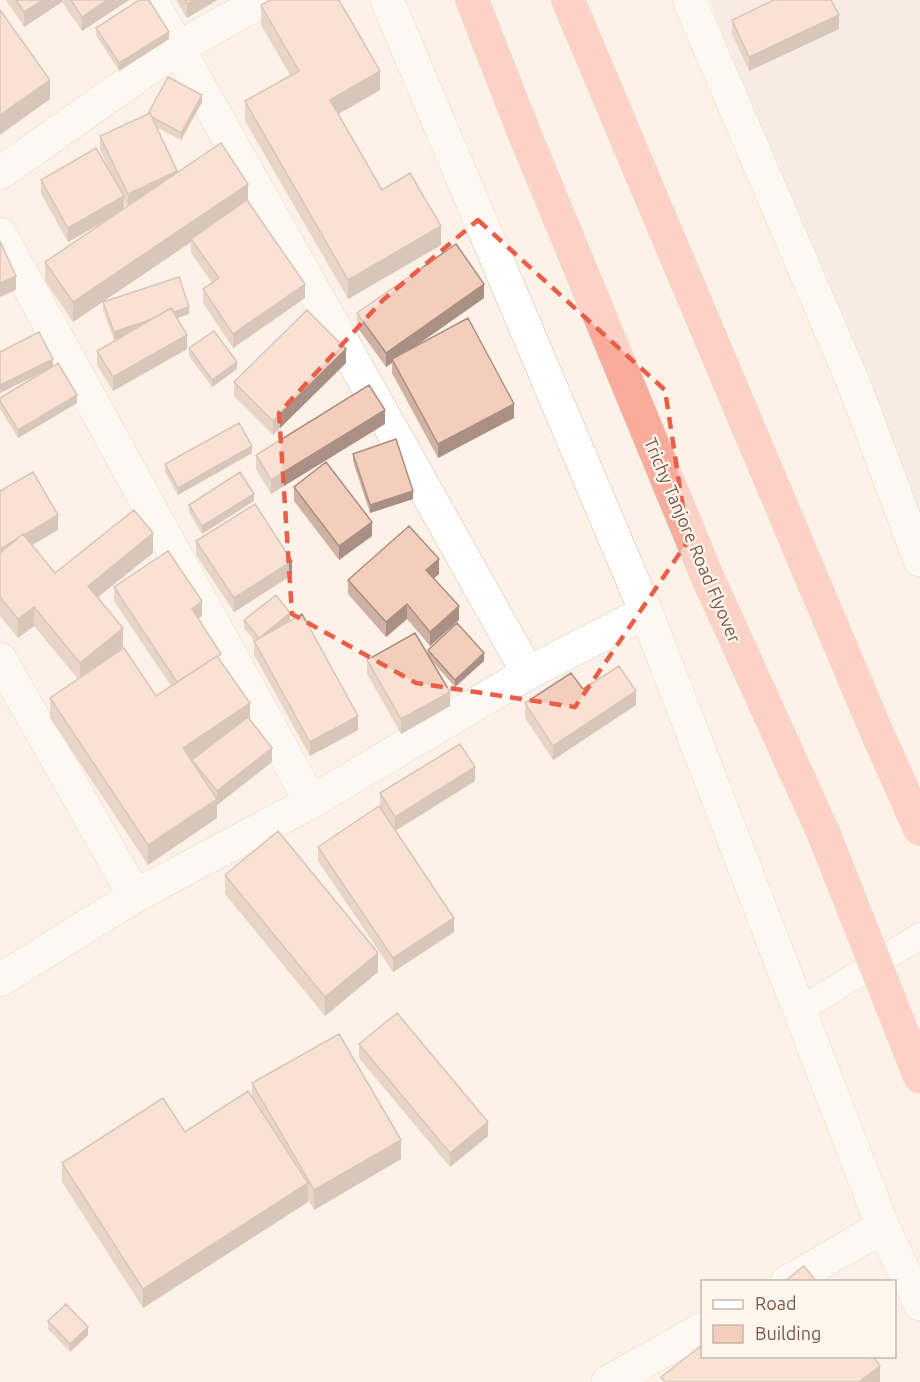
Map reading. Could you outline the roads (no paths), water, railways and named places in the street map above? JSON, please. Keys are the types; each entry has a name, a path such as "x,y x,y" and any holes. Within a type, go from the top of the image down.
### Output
{"highway":[{"name":"Trichy Tanjore Road Flyover","path":"472,0 523,130 707,576 823,832 920,1077"},
{"path":"568,0 870,717 920,829"}],"street":[{"path":"151,0 528,674"},
{"path":"0,173 179,47 264,0"},
{"path":"387,0 646,612 883,1227 920,1304"},
{"path":"688,0 855,387 920,560"},
{"path":"0,234 311,802"},
{"path":"0,980 135,896 311,802 528,674 646,612"},
{"path":"0,659 135,896"},
{"path":"789,1280 883,1227"},
{"path":"608,1382 701,1330"}],"lane":[{"path":"800,1010 920,936"}]}
